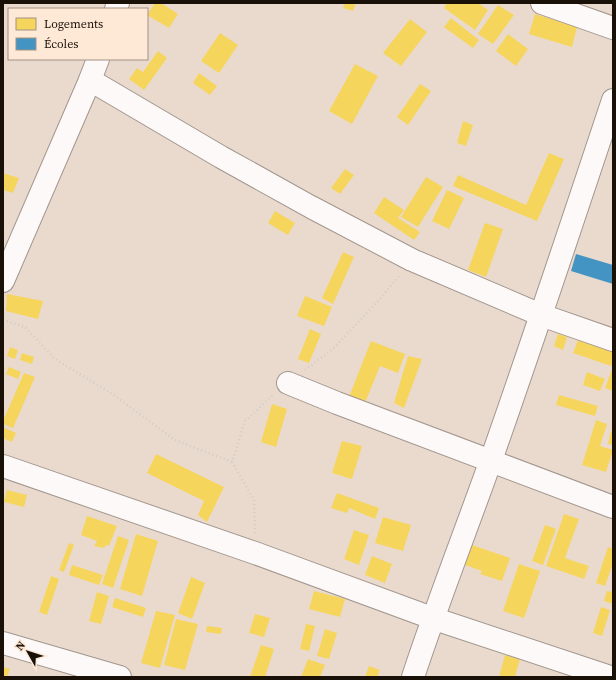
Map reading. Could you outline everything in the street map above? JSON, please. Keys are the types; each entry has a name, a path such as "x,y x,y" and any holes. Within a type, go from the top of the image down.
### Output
{"street":[{"path":"542,3 613,28"},
{"path":"3,280 98,60"},
{"path":"90,80 221,157 311,207 412,260 541,316 613,340"},
{"path":"413,677 432,618 491,460 541,316 613,100"},
{"path":"288,383 337,403 613,507"},
{"path":"3,466 255,553 432,618 610,677"},
{"path":"3,643 120,677"}],"path":[{"path":"232,462 245,422 288,383 334,348 378,301 412,260"},
{"path":"3,320 25,327 55,359 111,393 175,440 232,462 254,500 255,553"}],"building: Logements":[{"path":"155,3 161,3 178,14 169,28 148,16"},
{"path":"345,3 356,3 353,11 343,8"},
{"path":"447,3 478,3 488,10 475,30 444,8"},
{"path":"498,5 514,15 493,44 478,34"},
{"path":"535,14 577,27 572,47 529,34"},
{"path":"451,18 479,40 473,48 444,27"},
{"path":"410,19 427,32 401,66 383,53"},
{"path":"220,33 238,45 219,73 201,61"},
{"path":"508,34 528,49 516,66 496,51"},
{"path":"158,51 167,58 144,90 129,79 137,68 143,72"},
{"path":"355,64 378,76 352,124 329,111"},
{"path":"199,73 217,86 210,95 193,83"},
{"path":"420,84 431,91 408,125 397,117"},
{"path":"463,121 473,125 466,146 457,143"},
{"path":"549,153 564,159 537,221 453,186 458,175 526,205"},
{"path":"345,169 354,175 340,194 331,188"},
{"path":"3,173 19,178 13,193 3,190"},
{"path":"426,177 443,187 418,227 401,217"},
{"path":"447,190 464,198 449,229 432,221"},
{"path":"384,197 404,210 398,218 420,232 414,240 374,213"},
{"path":"275,211 295,223 288,235 268,223"},
{"path":"485,223 503,229 486,277 468,270"},
{"path":"343,252 354,257 333,304 322,298"},
{"path":"7,294 43,301 38,319 6,311"},
{"path":"305,296 332,307 324,326 297,316"},
{"path":"310,329 321,334 309,363 298,359"},
{"path":"558,334 567,337 563,350 554,346"},
{"path":"578,340 613,352 611,366 573,353"},
{"path":"371,341 405,354 398,373 380,366 365,403 349,397"},
{"path":"10,347 18,350 15,359 7,356"},
{"path":"22,353 34,357 32,364 20,360"},
{"path":"408,356 422,359 404,408 394,403"},
{"path":"9,367 21,372 18,379 6,374"},
{"path":"613,367 613,391 605,388"},
{"path":"587,372 605,379 600,391 583,385"},
{"path":"24,373 35,377 13,428 3,424 3,421"},
{"path":"559,395 598,406 595,416 556,405"},
{"path":"272,404 287,409 276,447 261,442"},
{"path":"596,420 607,424 600,446 613,450 606,472 582,465"},
{"path":"3,427 16,433 12,442 3,438"},
{"path":"611,431 613,432 613,445 608,444"},
{"path":"342,441 362,446 352,479 332,473"},
{"path":"156,454 224,487 207,522 198,515 204,501 147,473"},
{"path":"7,490 27,495 24,507 4,502"},
{"path":"337,493 379,508 375,519 349,508 347,513 331,508"},
{"path":"564,514 579,519 565,558 589,566 584,579 546,566"},
{"path":"87,516 117,526 109,546 106,545 104,548 94,546 97,541 81,535"},
{"path":"383,517 411,525 403,551 375,543"},
{"path":"545,525 556,529 543,565 532,561"},
{"path":"354,530 369,535 359,565 344,559"},
{"path":"136,534 158,541 142,596 120,589"},
{"path":"118,536 129,540 113,588 102,584"},
{"path":"69,543 74,545 64,572 59,570"},
{"path":"472,545 510,558 502,581 480,574 482,571 465,565"},
{"path":"608,547 613,549 613,563 605,586 596,583"},
{"path":"372,556 392,564 385,583 365,575"},
{"path":"519,564 540,571 524,618 503,611"},
{"path":"72,565 103,575 99,585 69,575"},
{"path":"51,576 59,579 47,615 39,612"},
{"path":"191,577 205,583 192,619 178,613"},
{"path":"314,591 345,599 340,617 309,609"},
{"path":"607,591 613,592 613,604 604,601"},
{"path":"97,592 109,596 101,624 89,621"},
{"path":"115,598 146,608 143,617 112,607"},
{"path":"601,607 610,610 602,636 593,633"},
{"path":"156,611 175,615 160,668 141,663"},
{"path":"255,614 270,618 264,637 249,633"},
{"path":"176,619 198,624 185,670 164,665"},
{"path":"306,624 315,626 309,651 300,649"},
{"path":"207,626 222,628 221,634 206,632"},
{"path":"325,629 337,633 329,659 317,656"},
{"path":"261,645 274,649 265,677 250,677"},
{"path":"505,655 520,659 515,677 499,677"},
{"path":"308,659 325,665 320,677 301,677"},
{"path":"369,666 380,670 377,677 365,677"},
{"path":"3,667 10,669 7,677 3,677"}],"building: Écoles":[{"path":"576,254 613,265 613,284 571,271"}]}
